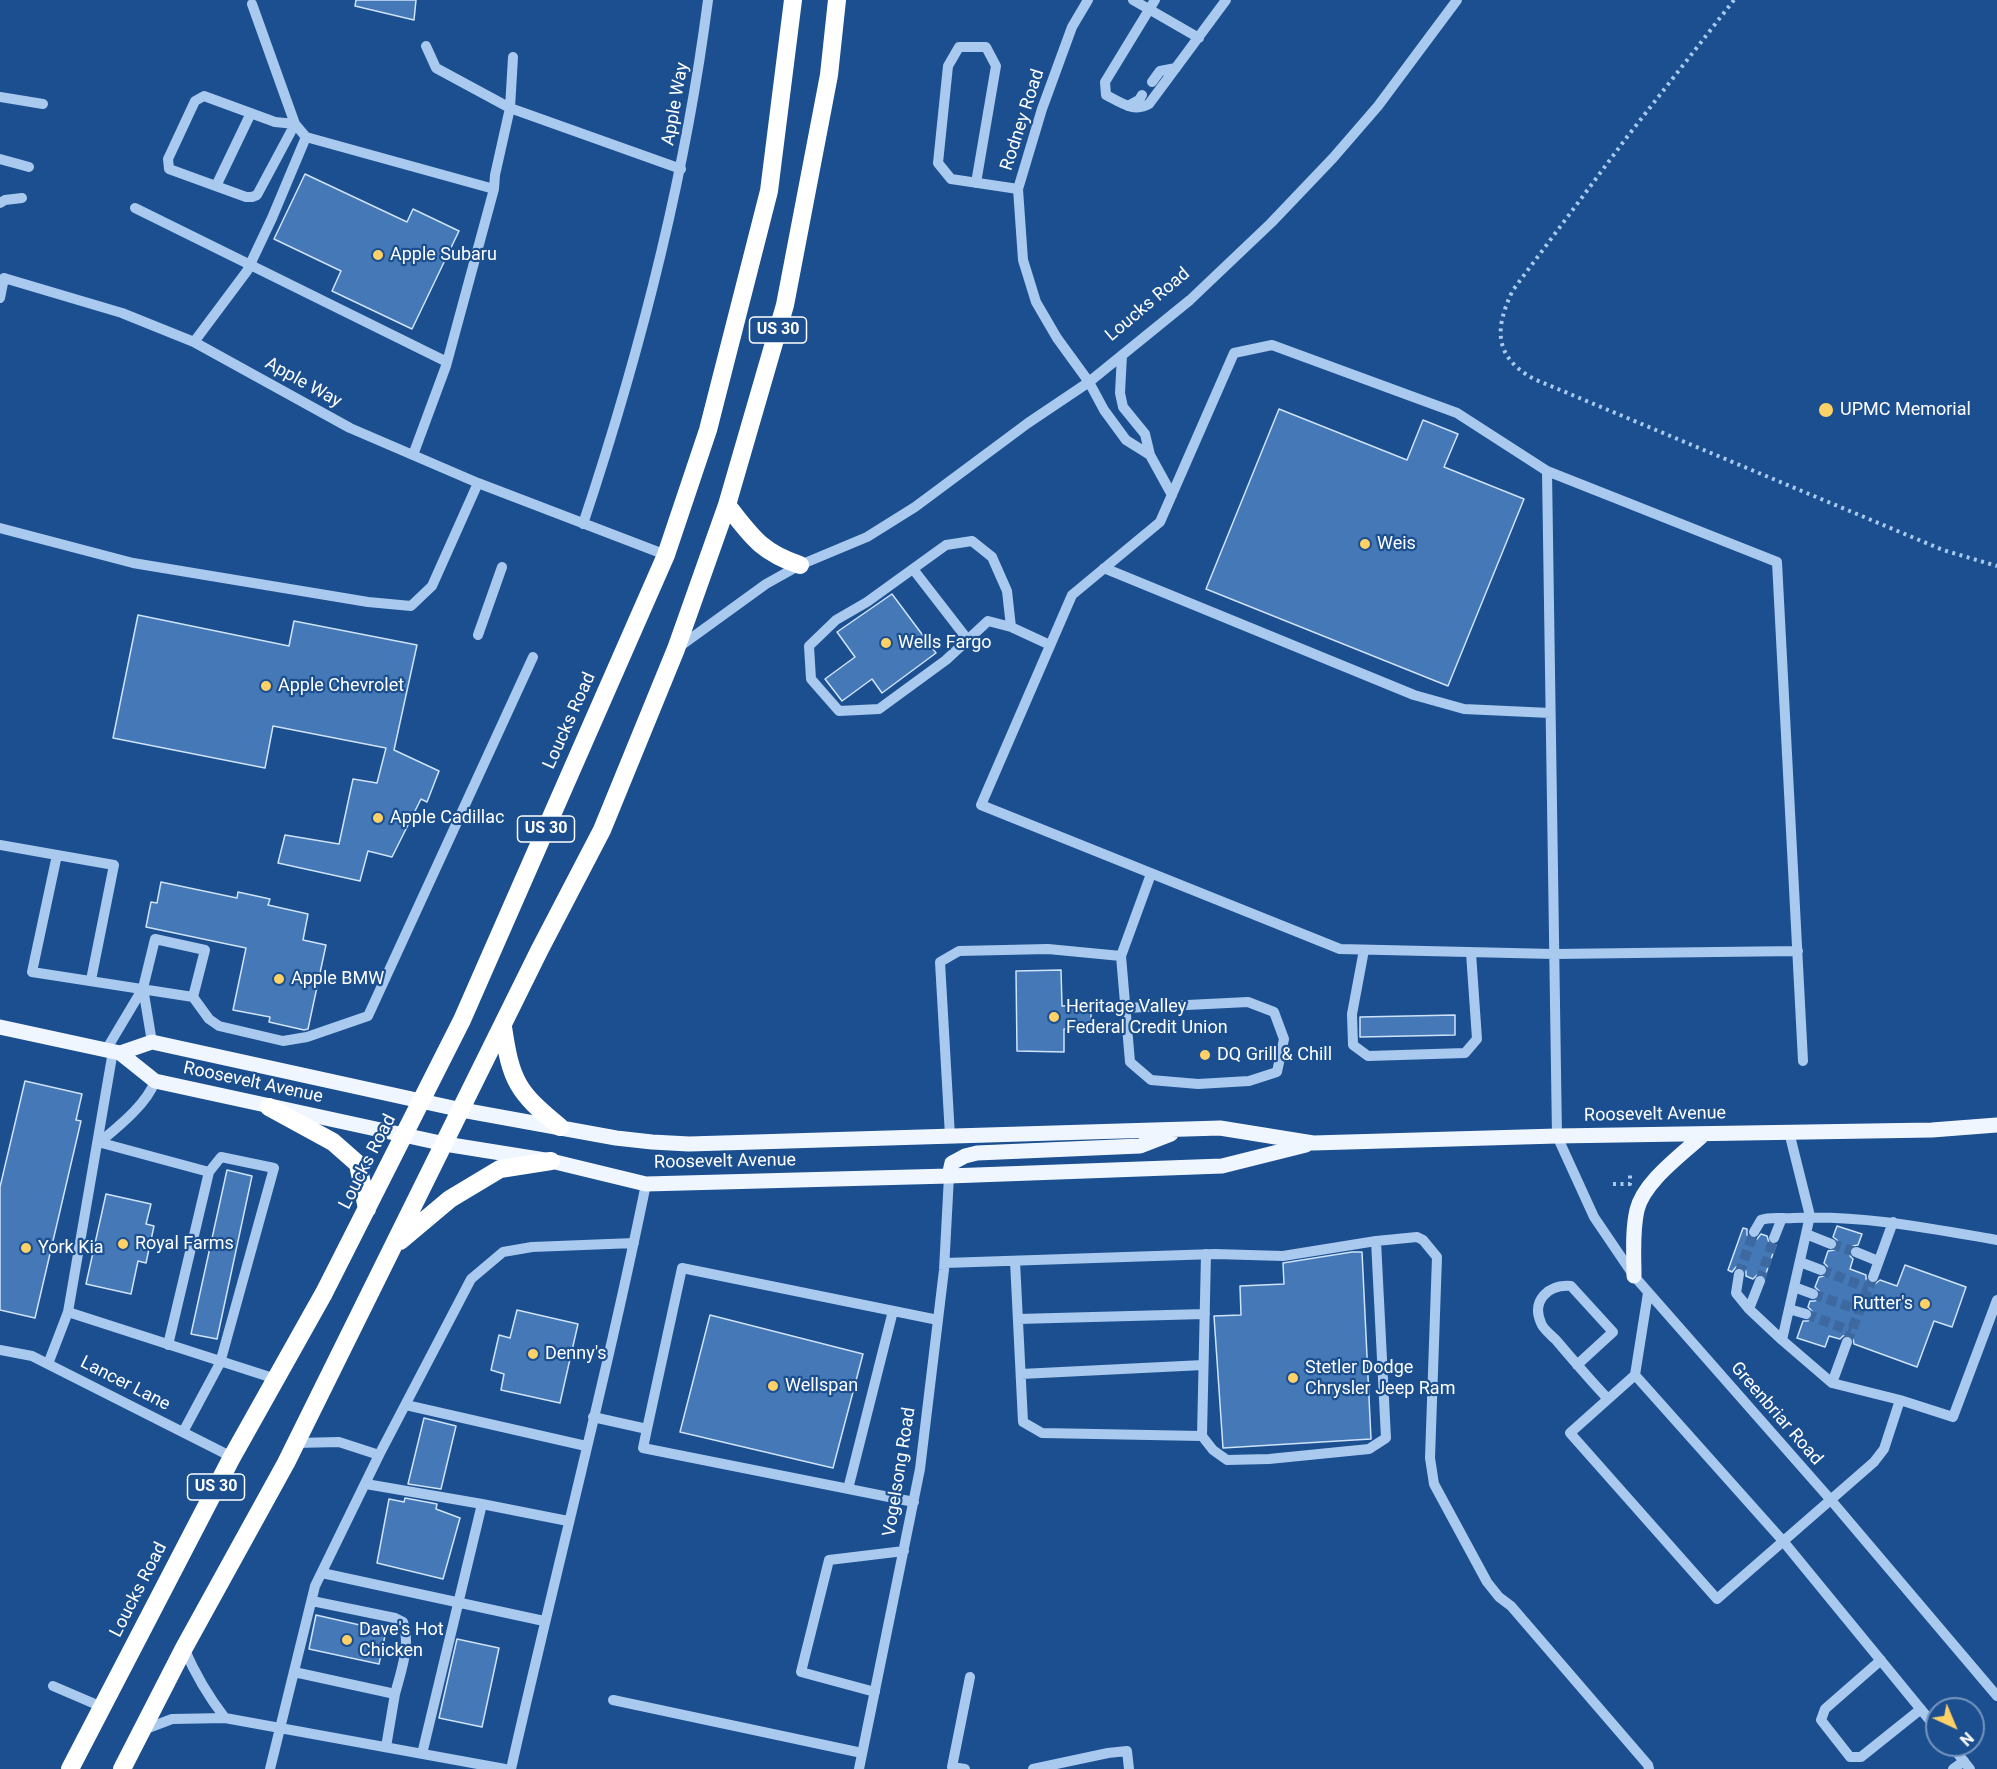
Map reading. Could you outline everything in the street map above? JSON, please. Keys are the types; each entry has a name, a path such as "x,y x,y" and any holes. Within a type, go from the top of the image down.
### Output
{"highway":[{"name":"US 30","path":"666,555 708,430 770,191 793,0"},
{"name":"US 30","path":"122,1769 184,1648 296,1443 539,951 602,830 676,649 727,505 786,305 829,75 837,0"},
{"path":"727,505 754,540 779,557 800,565"},
{"name":"Loucks Road","path":"70,1769 232,1457 324,1293 406,1135 462,1020 666,555"},
{"path":"503,1027 508,1061 516,1081 535,1107 560,1127"},
{"path":"269,1107 333,1142 358,1164 367,1209"},
{"path":"394,1246 450,1199 500,1169 551,1161"}],"main road":[{"name":"Roosevelt Avenue","path":"0,1027 113,1051 155,1081 445,1144 551,1161 646,1184 1222,1166 1313,1143"},
{"name":"Roosevelt Avenue","path":"152,1042 462,1110 652,1142 689,1144 1220,1128 1313,1143 1557,1136 1932,1130 1997,1125"},
{"path":"113,1051 152,1042"},
{"path":"950,1176 952,1163 977,1153 1140,1146 1182,1129"},
{"path":"1634,1276 1634,1227 1637,1209 1643,1194 1704,1134"}],"street":[{"name":"Apple Way","path":"583,524 640,339 681,169 698,78 708,0"},
{"name":"Rodney Road","path":"1088,0 1068,38 1042,109 1018,189 1023,260 1036,302 1057,338 1089,382 1104,410 1126,440 1150,455"},
{"path":"1133,0 1152,4 1199,38"},
{"path":"1152,4 1105,82 1106,95 1132,108 1142,108 1149,104 1226,0"},
{"name":"Loucks Road","path":"676,649 766,584 800,565 867,537 915,507 1028,423 1089,382 1190,300 1271,224 1378,106 1457,0"},
{"path":"252,4 295,124 306,137 494,189"},
{"path":"426,46 436,68 510,108 681,169"},
{"path":"976,183 996,66 986,47 959,47 948,66 938,163 951,179 976,183 1018,189"},
{"path":"413,455 447,362 494,189 510,108 513,57"},
{"path":"1152,81 1160,71 1176,68"},
{"path":"1128,106 1139,100 1142,95"},
{"path":"204,96 275,122 295,124 257,195 252,197 246,197 169,169 168,159 195,101 204,96"},
{"path":"0,97 43,104"},
{"path":"216,186 251,114"},
{"path":"194,342 250,265 306,137"},
{"path":"0,159 29,167"},
{"path":"0,203 5,200 22,198"},
{"path":"135,208 447,362"},
{"name":"Apple Way","path":"0,298 4,278 122,313 194,342 351,428 478,483 666,555"},
{"path":"1798,951 1554,954 1340,950 981,805 1072,595 1160,522 1234,353 1272,345 1457,413 1547,471 1777,562 1798,951 1803,1061"},
{"path":"1122,355 1120,393 1124,407 1145,434 1150,455 1172,495"},
{"path":"1547,471 1557,1136"},
{"path":"0,528 133,564 368,602 411,606 432,586 478,483"},
{"path":"1011,627 1007,591 992,557 972,541 946,545 867,602 836,620 809,646 811,679 839,711 879,709 946,660 988,621 1011,627 1050,645"},
{"path":"478,635 502,567"},
{"path":"1104,568 1414,695 1464,709 1550,713"},
{"path":"913,569 968,640"},
{"path":"57,855 33,972 193,997 209,1019 219,1026 283,1041 307,1037 368,1016 533,657"},
{"path":"1,849 57,855 114,865 91,980"},
{"path":"1126,1008 1248,1002 1274,1012 1284,1040 1277,1072 1249,1081 1198,1084 1151,1080 1130,1062 1121,956 1151,874"},
{"path":"48,1364 68,1312 113,1051 143,988 155,939 205,950 193,997"},
{"path":"950,1136 940,962 959,951 1048,948 1121,956"},
{"path":"1364,950 1352,1014 1353,1045 1368,1056 1465,1053 1477,1038 1471,953"},
{"path":"143,988 152,1042"},
{"path":"99,1142 125,1120 152,1089 155,1081"},
{"path":"1782,1340 1810,1216 1789,1132"},
{"name":"Greenbriar Road","path":"1557,1136 1594,1217 1634,1276 1996,1691"},
{"path":"99,1142 209,1172"},
{"path":"168,1344 209,1172 221,1157 274,1168 220,1363 183,1432"},
{"name":"Vogelsong Road","path":"859,1769 920,1469 945,1263 950,1176"},
{"path":"511,1769 646,1184"},
{"path":"1754,1232 1761,1220 1771,1217 1810,1216 1893,1222 1997,1240"},
{"path":"1774,1238 1782,1218"},
{"path":"1873,1277 1893,1222"},
{"path":"1806,1234 1831,1244"},
{"path":"945,1263 1206,1254 1283,1256 1376,1241 1417,1237 1423,1240 1437,1257 1430,1458 1434,1484 1487,1582 1499,1597 1511,1606 1648,1764 1649,1769"},
{"path":"1206,1254 1202,1436 1213,1450 1227,1460 1289,1457 1369,1449 1386,1438 1376,1241"},
{"path":"270,1769 315,1586 379,1455 471,1279 503,1252 532,1247 634,1243"},
{"path":"1856,1252 1878,1261"},
{"path":"1015,1261 1023,1422 1042,1433 1202,1436"},
{"path":"1800,1262 1821,1270"},
{"path":"914,1502 643,1448 682,1268 938,1320"},
{"path":"1739,1274 1736,1293 1749,1309 1832,1383 1900,1400 1953,1417 1997,1300"},
{"path":"1749,1309 1760,1281"},
{"path":"1577,1365 1613,1332 1571,1286 1561,1285 1550,1288 1541,1297 1539,1310 1541,1324 1577,1365 1608,1399"},
{"path":"1794,1287 1813,1294"},
{"path":"1648,1293 1635,1375 1570,1432 1717,1599 1874,1461 1884,1449 1900,1400"},
{"path":"1789,1309 1806,1314"},
{"path":"848,1489 893,1311"},
{"path":"68,1312 220,1363 276,1379"},
{"path":"1018,1319 1205,1314"},
{"path":"1832,1383 1847,1342"},
{"name":"Lancer Lane","path":"0,1350 32,1356 232,1457"},
{"path":"1021,1374 1203,1365"},
{"path":"1635,1375 1783,1541 1925,1714"},
{"path":"406,1405 586,1446"},
{"path":"593,1417 647,1429"},
{"path":"296,1443 339,1442 379,1455"},
{"path":"366,1484 568,1521"},
{"path":"422,1754 482,1504"},
{"path":"875,1692 801,1672 829,1560 904,1551"},
{"path":"322,1573 544,1621"},
{"path":"312,1601 395,1618 403,1622 406,1633 406,1650 395,1694 386,1747"},
{"path":"184,1648 192,1668 225,1718"},
{"path":"1881,1660 1825,1709 1821,1720 1850,1757 1861,1757 1921,1709"},
{"path":"294,1672 395,1694"},
{"path":"965,1769 952,1767 970,1677"},
{"path":"53,1686 102,1707"},
{"path":"613,1700 862,1753"},
{"path":"142,1730 172,1719 225,1718 505,1769"},
{"path":"1033,1769 1127,1751 1129,1769"},
{"path":"1953,1769 1967,1765"}],"path":[{"path":"1734,0 1627,137 1513,290 1503,315 1501,331 1503,349 1519,371 1534,380 1943,550 1997,566"},
{"path":"1613,1184 1630,1184 1630,1174"}],"building":[{"path":"356,0 416,0 414,20 355,6"},
{"name":"Apple Subaru","path":"305,174 407,222 413,209 459,231 412,329 332,291 341,271 274,239"},
{"name":"Weis","path":"1279,409 1407,460 1423,420 1458,434 1444,467 1524,499 1448,686 1206,589"},
{"name":"Wells Fargo","path":"892,594 936,653 882,693 872,679 842,701 825,679 855,657 837,632"},
{"name":"Apple Chevrolet","path":"138,615 289,646 294,621 417,645 394,750 439,771 427,802 421,799 392,857 368,851 360,881 278,863 285,835 339,844 353,779 377,783 386,748 273,726 265,768 113,738"},
{"name":"Apple BMW","path":"161,882 237,898 238,892 270,899 268,905 308,914 303,940 326,945 308,1029 269,1022 270,1017 233,1010 246,948 146,927 151,902 157,903"},
{"name":"Heritage Valley Federal Credit Union","path":"1061,970 1062,1006 1091,1005 1091,1028 1064,1029 1064,1052 1017,1051 1016,971"},
{"path":"1455,1015 1455,1035 1360,1037 1360,1017"},
{"name":"York Kia","path":"25,1081 82,1094 76,1120 81,1121 35,1318 0,1310 0,1187"},
{"name":"Royal Farms","path":"227,1170 252,1176 217,1339 191,1334"},
{"name":"Royal Farms","path":"106,1194 151,1204 146,1224 154,1226 146,1263 138,1261 131,1294 86,1284"},
{"path":"1837,1226 1862,1234 1858,1245 1852,1246 1849,1250 1853,1259 1850,1269 1866,1275 1870,1284 1875,1284 1880,1280 1897,1286 1905,1265 1966,1287 1952,1327 1934,1321 1917,1367 1854,1344 1853,1338 1849,1335 1840,1339 1829,1336 1825,1347 1797,1338 1803,1321 1808,1321 1813,1317 1813,1312 1808,1307 1810,1301 1815,1301 1820,1297 1820,1292 1815,1287 1819,1277 1825,1276 1828,1272 1824,1263 1828,1251 1835,1250 1838,1246 1837,1240 1833,1237"},
{"path":"1743,1228 1747,1229 1747,1235 1751,1239 1757,1239 1761,1234 1767,1236 1769,1243 1776,1245 1765,1276 1758,1274 1753,1279 1746,1276 1746,1271 1740,1267 1736,1267 1732,1272 1728,1270"},
{"name":"Stetler Dodge Chrysler Jeep Ram","path":"1362,1252 1371,1439 1223,1448 1214,1316 1241,1315 1240,1286 1284,1284 1283,1263"},
{"name":"Denny's","path":"517,1310 578,1324 560,1403 501,1390 504,1374 491,1370 499,1335 510,1338"},
{"name":"Wellspan","path":"710,1315 863,1354 833,1468 680,1432"},
{"path":"424,1418 456,1426 441,1489 408,1484"},
{"path":"405,1498 437,1504 436,1509 460,1518 443,1579 377,1563 389,1499 404,1502"},
{"name":"Dave's Hot Chicken","path":"316,1615 386,1631 379,1664 309,1649"},
{"path":"457,1639 499,1648 482,1727 439,1718"}],"tunnel":[{"path":"1739,1274 1754,1232"},
{"path":"1760,1281 1774,1238"},
{"path":"1831,1244 1856,1252"},
{"path":"1821,1270 1868,1288"},
{"path":"1847,1342 1873,1277"},
{"path":"1813,1294 1859,1310"},
{"path":"1806,1314 1851,1331"}],"place":[{"name":"Apple Subaru","path":"378,255"},
{"name":"UPMC Memorial","path":"1826,410"},
{"name":"Weis","path":"1365,544"},
{"name":"Wells Fargo","path":"886,643"},
{"name":"Apple Chevrolet","path":"266,686"},
{"name":"Apple Cadillac","path":"378,818"},
{"name":"Apple BMW","path":"279,979"},
{"name":"Heritage Valley Federal Credit Union","path":"1054,1017"},
{"name":"DQ Grill & Chill","path":"1205,1055"},
{"name":"Royal Farms","path":"123,1244"},
{"name":"York Kia","path":"26,1248"},
{"name":"Rutter's","path":"1925,1304"},
{"name":"Denny's","path":"533,1354"},
{"name":"Stetler Dodge Chrysler Jeep Ram","path":"1293,1378"},
{"name":"Wellspan","path":"773,1386"},
{"name":"Dave's Hot Chicken","path":"347,1640"}]}
